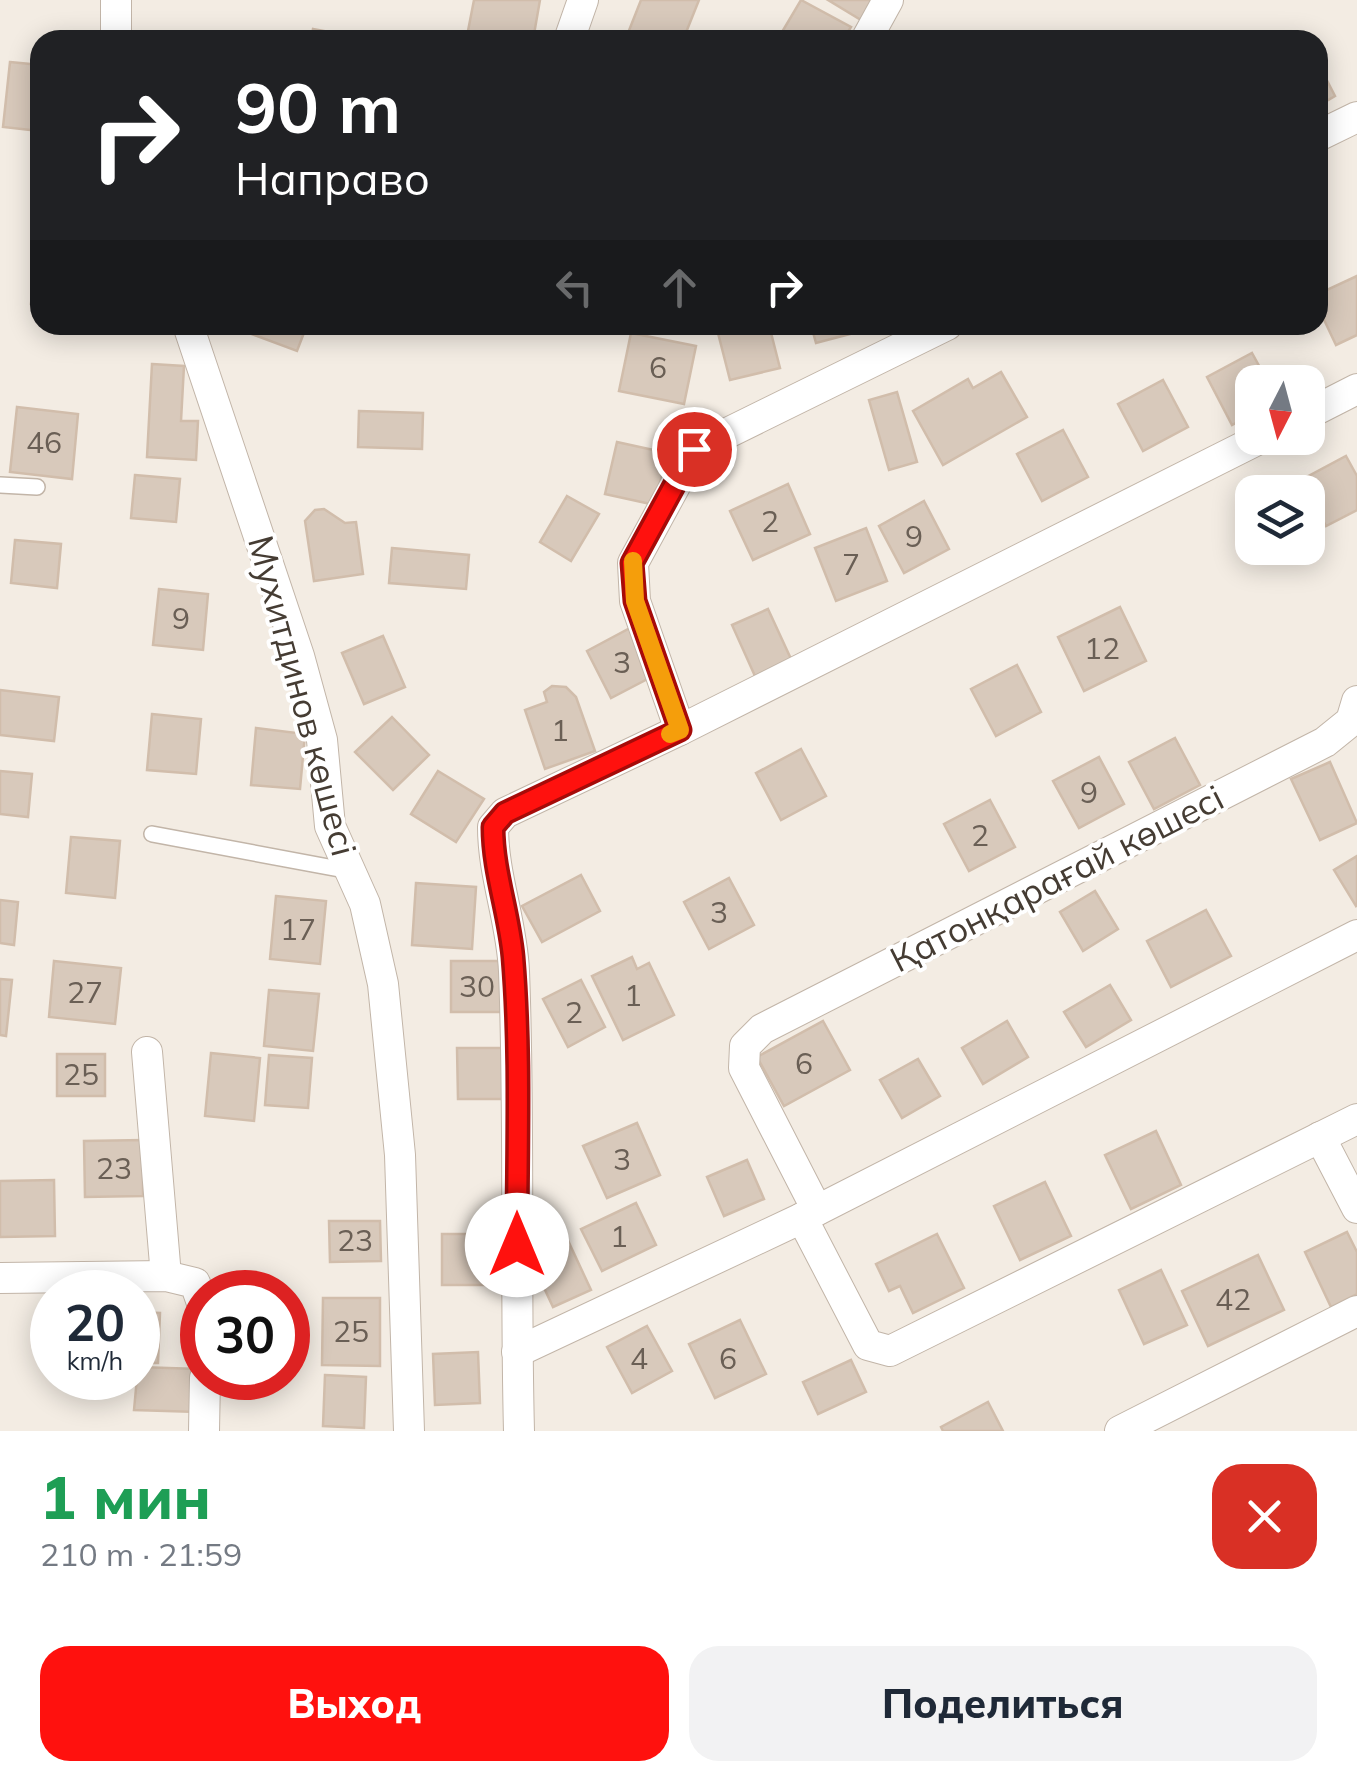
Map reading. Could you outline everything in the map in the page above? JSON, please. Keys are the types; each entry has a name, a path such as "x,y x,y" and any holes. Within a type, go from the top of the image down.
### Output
{"street":[{"path":"116,0 116,30"},
{"path":"573,30 584,0"},
{"path":"872,30 888,0"},
{"path":"1328,131 1357,118"},
{"name":"Мухитдинов көшесі","path":"191,335 298,656 322,740 330,826 365,904 383,984 400,1156 408,1431"},
{"path":"680,730 635,601 632,563 694,449 928,335"},
{"path":"1325,405 1357,389"},
{"path":"519,1431 513,954 493,852 493,827 505,813 680,730 1235,451"},
{"name":"Қатонқарағай көшесі","path":"810,1214 744,1068 745,1046 762,1029 1325,742 1351,721 1357,701"},
{"path":"517,1352 810,1214 1357,935"},
{"path":"148,1052 166,1276"},
{"path":"810,1214 868,1345 890,1351 1357,1119"},
{"path":"1320,1137 1357,1208"},
{"path":"0,1278 166,1276 180,1279"},
{"path":"1120,1431 1357,1311"},
{"path":"204,1431 205,1400"}],"lane":[{"path":"0,484 36,487"},
{"path":"152,834 350,871"}],"building":[{"path":"474,0 540,0 535,30 468,30"},
{"path":"641,0 699,0 687,30 629,30"},
{"path":"801,0 851,27 849,30 783,30"},
{"path":"828,0 880,0 866,23"},
{"path":"10,62 30,64 30,130 3,127"},
{"path":"1357,276 1357,335 1336,345 1328,328 1328,289"},
{"path":"254,335 303,335 297,351"},
{"path":"631,335 696,346 684,404 619,391"},
{"path":"719,335 772,335 780,368 730,380"},
{"path":"814,335 846,335 816,343"},
{"path":"1252,353 1259,365 1235,365 1235,423 1232,425 1207,377"},
{"path":"152,364 184,366 181,421 198,421 196,460 147,457"},
{"path":"1001,372 1027,417 943,465 913,411 968,379 973,388"},
{"path":"1163,380 1188,427 1143,451 1118,404"},
{"path":"897,392 917,462 889,470 869,400"},
{"path":"17,407 78,414 72,479 10,472"},
{"path":"359,411 423,413 422,449 358,447"},
{"path":"1063,430 1088,477 1042,501 1017,454"},
{"path":"617,442 667,453 655,505 605,494"},
{"path":"1346,456 1357,476 1357,510 1326,526 1325,475 1310,475"},
{"path":"135,475 180,479 176,522 131,518"},
{"path":"788,484 810,534 753,560 730,511"},
{"path":"567,496 599,514 571,561 540,542"},
{"path":"924,501 949,549 904,573 879,526"},
{"path":"324,509 345,523 356,522 363,574 314,581 305,521 315,510"},
{"path":"866,528 887,581 836,601 815,548"},
{"path":"15,540 61,544 57,588 11,583"},
{"path":"392,548 469,555 466,589 389,583"},
{"path":"159,589 208,594 203,650 153,645"},
{"path":"1120,607 1146,661 1084,691 1058,637"},
{"path":"768,609 791,659 755,676 732,625"},
{"path":"632,627 657,674 611,698 587,651"},
{"path":"383,636 405,687 364,704 342,653"},
{"path":"1017,665 1041,712 996,736 971,689"},
{"path":"552,686 566,687 576,697 595,751 545,769 525,710 547,702 544,692"},
{"path":"0,690 59,697 54,741 0,735"},
{"path":"152,714 201,719 196,774 147,770"},
{"path":"392,717 429,755 393,790 355,752"},
{"path":"256,728 305,734 300,789 251,785"},
{"path":"1175,738 1200,785 1154,809 1129,762"},
{"path":"801,749 826,796 781,820 756,773"},
{"path":"1099,757 1124,804 1079,828 1053,781"},
{"path":"1330,762 1357,823 1320,840 1291,779"},
{"path":"0,771 32,774 28,817 0,814"},
{"path":"438,771 484,799 456,842 411,814"},
{"path":"990,800 1015,847 969,871 944,824"},
{"path":"71,837 120,841 115,898 66,893"},
{"path":"1357,856 1357,905 1356,906 1334,870"},
{"path":"581,875 600,911 542,942 522,906"},
{"path":"729,878 754,925 709,949 684,902"},
{"path":"416,883 476,887 472,949 412,945"},
{"path":"1095,891 1118,929 1083,951 1060,912"},
{"path":"276,896 326,901 320,964 270,959"},
{"path":"0,900 18,902 14,945 0,943"},
{"path":"1206,910 1231,956 1171,987 1147,941"},
{"path":"632,957 637,969 649,963 674,1015 623,1040 592,976"},
{"path":"54,961 121,968 115,1024 49,1017"},
{"path":"451,961 504,961 504,1012 451,1012"},
{"path":"0,979 12,980 6,1036 0,1035"},
{"path":"581,980 605,1027 568,1047 543,999"},
{"path":"1110,985 1131,1020 1086,1047 1064,1012"},
{"path":"269,990 319,994 313,1051 264,1046"},
{"path":"823,1021 850,1070 784,1106 757,1057"},
{"path":"1007,1021 1028,1057 983,1084 962,1048"},
{"path":"457,1048 510,1048 511,1099 458,1099"},
{"path":"211,1053 260,1058 254,1121 205,1116"},
{"path":"57,1054 105,1054 105,1096 57,1096"},
{"path":"269,1055 312,1058 308,1108 265,1105"},
{"path":"918,1059 940,1096 902,1118 880,1080"},
{"path":"637,1123 660,1175 607,1198 583,1146"},
{"path":"1156,1131 1181,1185 1131,1209 1105,1155"},
{"path":"143,1140 143,1196 85,1197 84,1141"},
{"path":"747,1160 764,1199 724,1216 707,1177"},
{"path":"54,1180 55,1236 0,1237 0,1181"},
{"path":"1045,1182 1071,1236 1020,1260 994,1206"},
{"path":"636,1203 656,1245 602,1271 581,1229"},
{"path":"329,1221 380,1221 381,1261 330,1262"},
{"path":"1347,1232 1357,1252 1357,1294 1331,1307 1305,1252"},
{"path":"442,1234 494,1234 495,1285 442,1285"},
{"path":"565,1234 591,1290 553,1307 532,1262 550,1254 545,1243"},
{"path":"937,1234 964,1288 913,1313 900,1286 889,1291 876,1264"},
{"path":"1258,1255 1284,1310 1208,1346 1182,1291"},
{"path":"1161,1270 1187,1325 1144,1344 1119,1290"},
{"path":"323,1298 380,1298 380,1366 322,1365"},
{"path":"740,1320 766,1374 715,1398 689,1344"},
{"path":"647,1326 672,1371 632,1393 607,1347"},
{"path":"478,1352 480,1403 435,1405 433,1354"},
{"path":"851,1360 866,1392 818,1414 803,1382"},
{"path":"160,1368 180,1368 180,1400 197,1400 197,1412 134,1410 135,1400 160,1400"},
{"path":"325,1375 366,1377 364,1428 323,1426"},
{"path":"988,1402 1003,1431 943,1431 941,1427"}],"slow traffic":[{"path":"633,561 635,601 680,730 670,734"}],"route":[{"path":"517,1245 513,954 493,852 493,827 505,813 680,730 635,601 632,563 694,449"}]}
